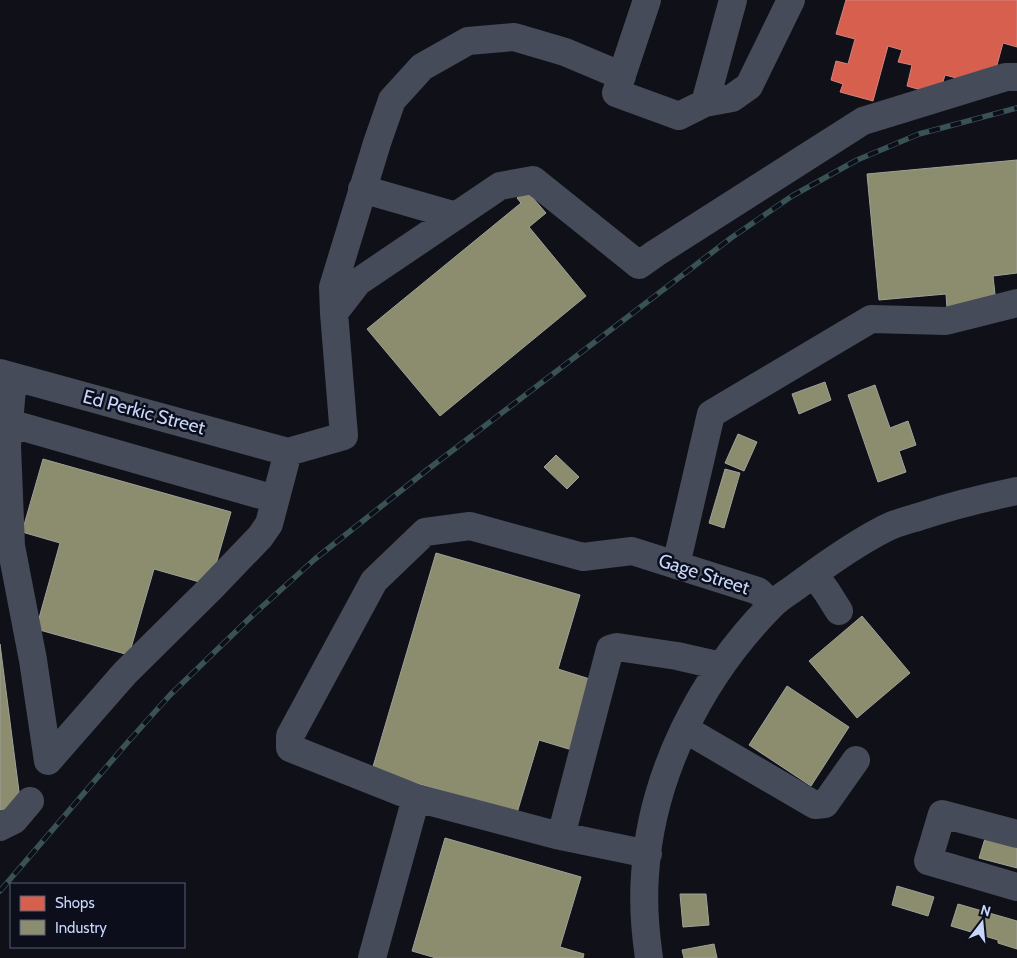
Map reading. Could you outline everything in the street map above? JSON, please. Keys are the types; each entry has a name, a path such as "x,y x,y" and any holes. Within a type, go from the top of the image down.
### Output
{"street":[{"path":"647,0 616,93 679,116 705,103 732,98 749,86 792,0"},
{"path":"705,103 733,0"},
{"path":"7,375 9,423 7,446 11,546 33,660 48,761 124,673 260,537 269,524 288,452 344,436 334,313 334,287 362,189 392,100 422,67 468,41 514,37 565,52 622,76"},
{"path":"334,313 358,282 500,186 533,180 639,265 863,121 1006,78 1017,77"},
{"path":"362,189 456,216"},
{"path":"676,565 710,414 871,319 946,321 1017,303"},
{"name":"Ed Perkic Street","path":"7,375 288,452"},
{"path":"9,423 275,499"},
{"path":"649,958 645,875 657,806 667,771 685,729 707,686 735,646 772,605 836,557 888,527 964,502 1017,490"},
{"name":"Gage Street","path":"416,798 290,748 290,736 374,581 425,532 470,526 583,557 632,551 758,591 772,605"},
{"path":"814,574 839,611"},
{"path":"562,836 610,649 617,647 626,648 677,656 721,666"},
{"path":"685,729 815,805 825,804 856,760"},
{"path":"372,958 416,798 562,836 648,854"},
{"path":"0,826 14,820 30,801"},
{"path":"1017,834 942,814 928,861 1017,887"}],"building: Shops":[{"path":"846,0 1017,0 1017,47 1003,43 994,76 979,84 945,75 939,95 907,86 912,65 898,62 902,50 888,46 873,101 840,92 843,84 831,80 836,61 848,64 855,39 836,34"}],"building: Industry":[{"path":"1017,160 1017,273 993,276 996,303 947,308 946,294 879,300 867,174"},
{"path":"526,190 546,213 529,227 586,296 440,416 367,329 521,203 517,198"},
{"path":"825,382 831,400 799,414 792,394"},
{"path":"875,385 890,428 908,421 916,445 899,451 906,472 878,482 848,395"},
{"path":"738,434 757,442 744,471 725,463"},
{"path":"556,455 579,477 567,489 544,467"},
{"path":"43,459 231,512 210,585 154,569 129,655 36,629 60,543 22,532"},
{"path":"725,469 740,473 724,528 709,523"},
{"path":"436,553 580,595 558,669 593,680 572,750 539,740 517,813 372,770"},
{"path":"862,616 910,673 857,718 809,661"},
{"path":"0,644 21,807 0,810"},
{"path":"787,686 849,727 811,786 749,745"},
{"path":"987,832 1017,841 1017,868 979,858"},
{"path":"445,838 581,877 560,947 584,954 583,958 436,958 412,951"},
{"path":"897,886 934,897 928,916 892,905"},
{"path":"680,894 706,894 709,925 683,927"},
{"path":"958,904 1017,921 1017,949 998,943 998,940 951,926"},
{"path":"714,944 717,958 684,958 682,950"}],"railway":[{"path":"0,891 170,695 254,614 315,559 427,470 731,238 792,196 857,160 919,134 1017,108"}]}
